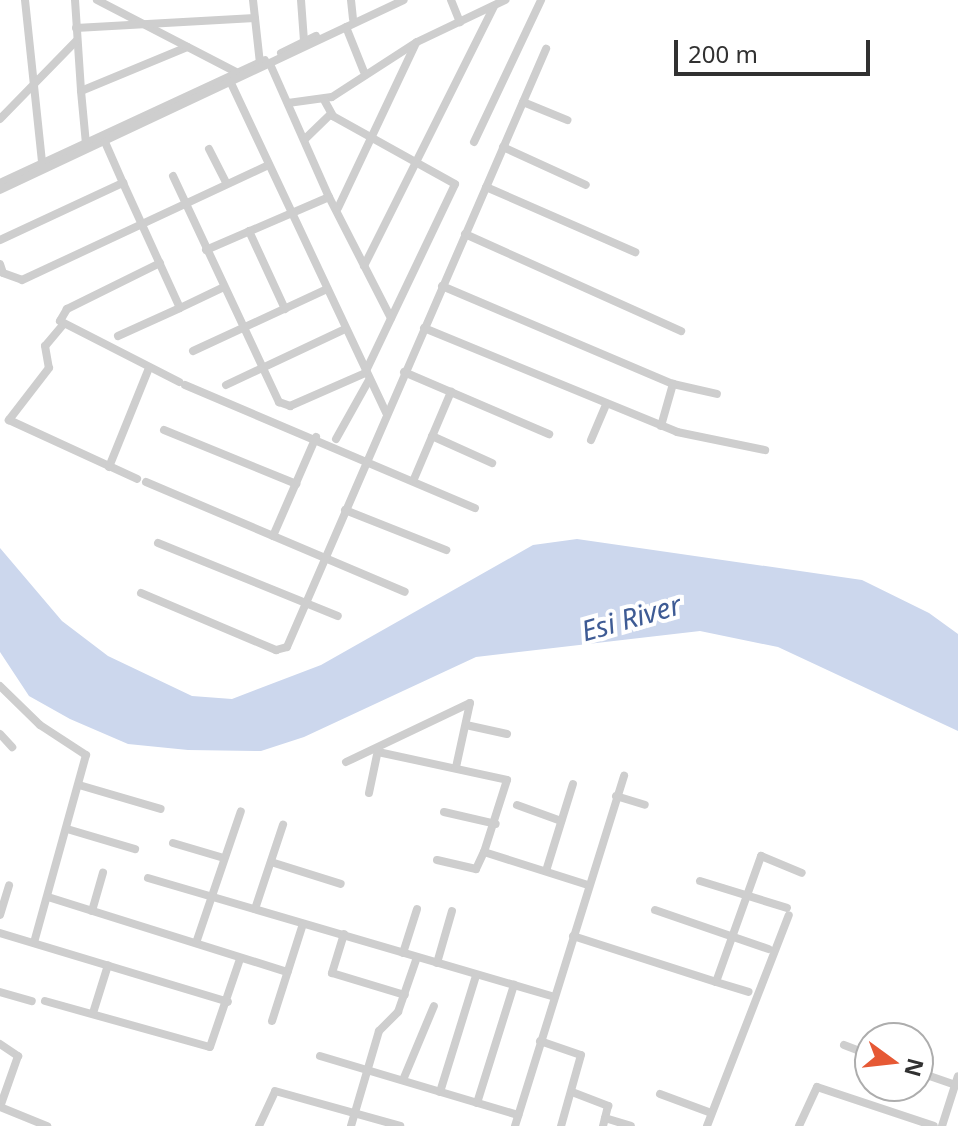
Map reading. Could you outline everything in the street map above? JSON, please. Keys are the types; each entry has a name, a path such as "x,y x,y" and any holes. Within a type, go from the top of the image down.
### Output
{"street":[{"path":"25,0 42,163"},
{"path":"75,0 86,144"},
{"path":"97,0 239,76"},
{"path":"116,0 117,10"},
{"path":"253,0 260,63"},
{"path":"301,0 304,41"},
{"path":"351,0 353,19"},
{"path":"239,76 304,41 392,0"},
{"path":"0,183 270,64 404,0"},
{"path":"451,0 460,22"},
{"path":"288,103 324,100 364,72 417,42 505,0"},
{"path":"474,142 541,0"},
{"path":"364,266 494,6"},
{"path":"76,28 255,18"},
{"path":"346,27 364,72"},
{"path":"0,119 76,41"},
{"path":"338,208 417,42"},
{"path":"81,91 187,47"},
{"path":"141,593 281,651 308,604 365,459 546,49"},
{"path":"270,64 329,197 338,208 391,318"},
{"path":"0,190 230,80"},
{"path":"230,80 267,166 386,413"},
{"path":"324,100 331,114 455,184 336,439"},
{"path":"523,102 567,120"},
{"path":"305,139 331,114"},
{"path":"105,142 180,308"},
{"path":"503,147 586,185"},
{"path":"209,149 227,184"},
{"path":"0,264 3,273 22,280 267,166"},
{"path":"173,176 283,406 367,376"},
{"path":"0,240 123,183"},
{"path":"486,187 635,252"},
{"path":"206,250 329,197"},
{"path":"249,231 285,309"},
{"path":"465,234 681,331"},
{"path":"160,263 67,309 62,326 45,346 49,368 9,420 109,467 405,592"},
{"path":"442,286 673,384 717,394"},
{"path":"118,336 224,287"},
{"path":"193,351 327,289"},
{"path":"62,326 182,383 316,437 475,508"},
{"path":"424,328 661,426 765,450"},
{"path":"226,385 345,329"},
{"path":"109,467 149,368"},
{"path":"404,372 549,434"},
{"path":"661,426 673,384"},
{"path":"414,479 451,392"},
{"path":"591,440 606,404"},
{"path":"164,430 296,484"},
{"path":"432,436 492,463"},
{"path":"273,536 316,437"},
{"path":"345,510 446,550"},
{"path":"158,543 338,616"},
{"path":"0,686 40,725 86,755 34,942"},
{"path":"346,762 470,703 456,767"},
{"path":"466,725 507,734"},
{"path":"0,734 12,747"},
{"path":"377,749 507,780 496,824 476,869 437,860"},
{"path":"369,793 377,749"},
{"path":"515,1126 624,776"},
{"path":"546,871 573,784"},
{"path":"79,785 161,809"},
{"path":"616,796 645,805"},
{"path":"517,805 561,821"},
{"path":"196,943 241,811"},
{"path":"444,812 496,824"},
{"path":"255,909 283,825"},
{"path":"67,829 135,849"},
{"path":"173,843 224,858"},
{"path":"484,852 588,885"},
{"path":"716,982 761,856 802,873"},
{"path":"271,862 341,884"},
{"path":"92,911 103,873"},
{"path":"148,878 554,997"},
{"path":"700,881 747,895 788,912 707,1126"},
{"path":"0,915 9,885"},
{"path":"48,897 288,972"},
{"path":"403,953 417,909"},
{"path":"655,910 768,949"},
{"path":"437,963 452,911"},
{"path":"272,1021 303,924"},
{"path":"0,933 228,1002"},
{"path":"344,934 332,973 405,995"},
{"path":"573,936 749,992"},
{"path":"351,1126 379,1031 405,995 417,957"},
{"path":"45,1001 210,1047 228,1002 240,959"},
{"path":"93,1013 108,965"},
{"path":"440,1092 476,976"},
{"path":"477,1103 514,985"},
{"path":"0,992 32,1001"},
{"path":"403,1080 434,1006"},
{"path":"540,1041 581,1055 561,1126"},
{"path":"0,1044 18,1056 0,1108 47,1126"},
{"path":"844,1045 854,1049"},
{"path":"320,1056 518,1115"},
{"path":"934,1076 957,1081 942,1126"},
{"path":"799,1126 817,1087 934,1126"},
{"path":"259,1126 275,1091 400,1126"},
{"path":"572,1092 608,1106 604,1122 631,1126"},
{"path":"660,1094 711,1113"}],"water":[{"name":"Esi River","path":"577,539 862,580 929,613 958,634 958,731 778,647 700,631 476,657 304,737 261,751 188,750 128,744 70,719 29,696 0,652 0,548 62,621 108,656 192,696 232,699 321,665 533,545"}]}
